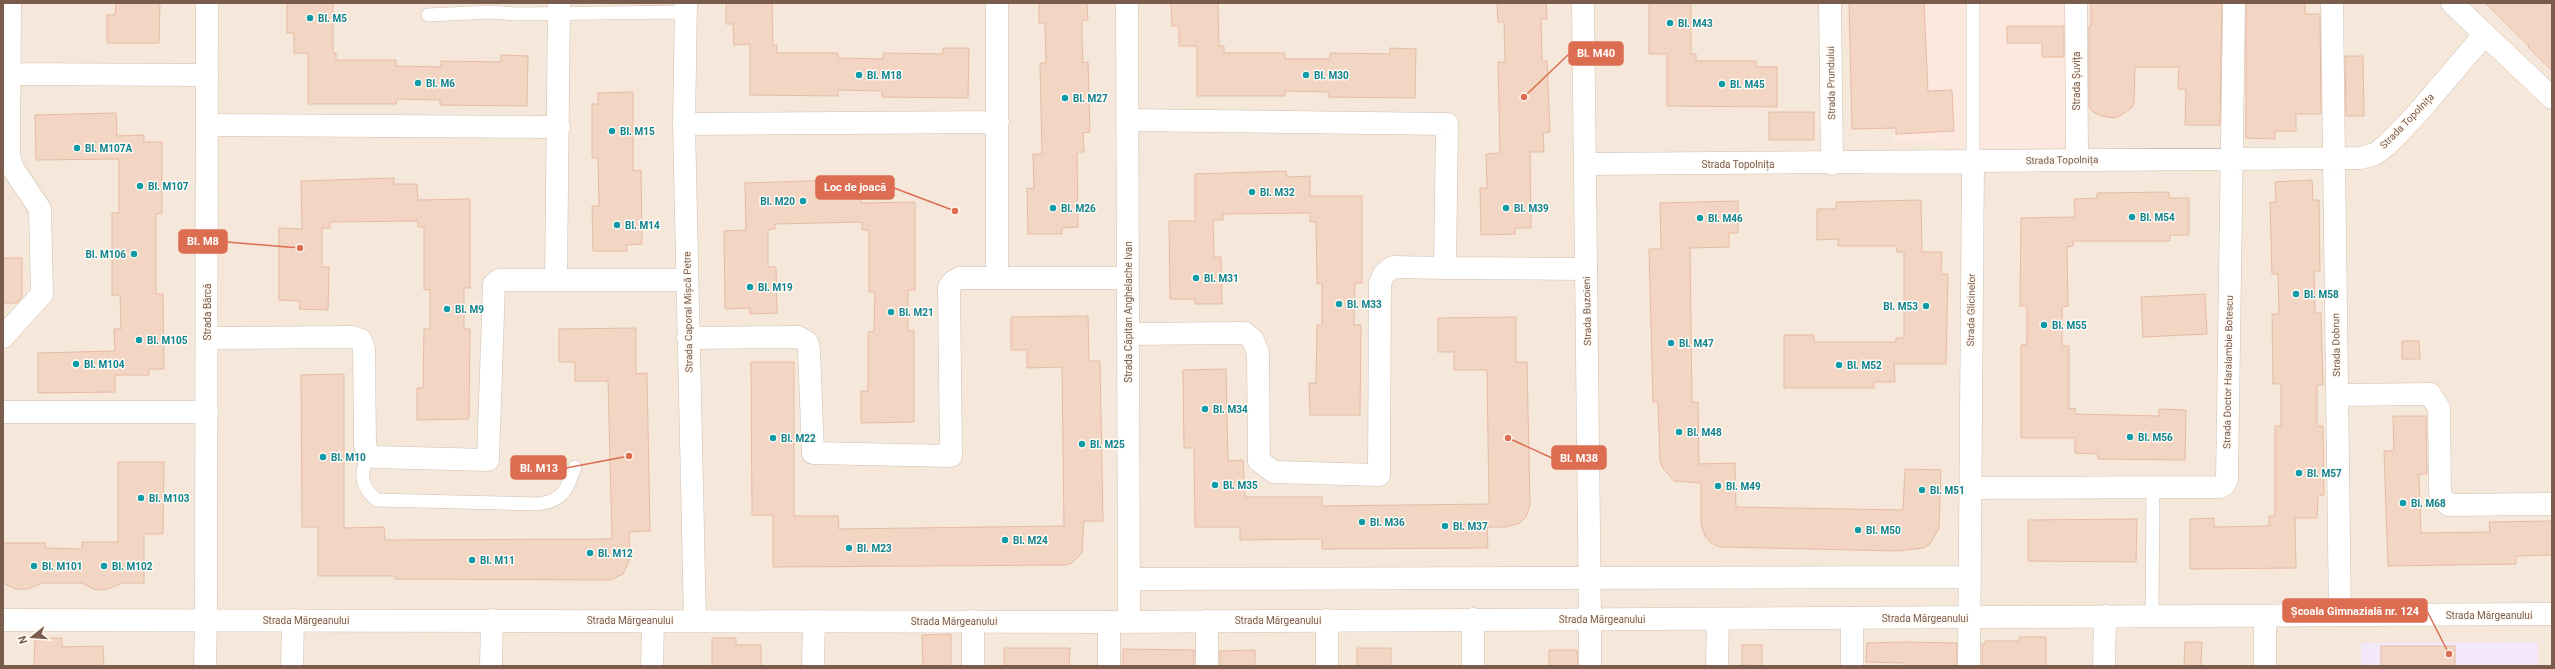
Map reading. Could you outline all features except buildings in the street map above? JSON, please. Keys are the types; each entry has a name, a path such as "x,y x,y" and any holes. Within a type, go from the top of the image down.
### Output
{"street":[{"path":"3,337 42,294 40,209 12,166 9,154 10,3"},
{"name":"Strada Bârcă","path":"205,666 207,412 207,3"},
{"name":"Strada Căpitan Anghelache Ivan","path":"1109,666 1129,579 1126,3"},
{"name":"Strada Buzoieni","path":"1583,3 1590,666"},
{"name":"Strada Prundului","path":"1830,3 1832,164"},
{"name":"Strada Șuvița","path":"2076,3 2077,160"},
{"name":"Strada Doctor Haralambie Botescu","path":"1970,488 2220,487 2225,484 2227,479 2230,158 2234,3"},
{"name":"Strada Dobrun","path":"2332,3 2340,615"},
{"path":"2452,3 2552,98"},
{"name":"Strada Caporal Mișcă Petre","path":"686,7 684,124 695,621"},
{"path":"556,279 559,8"},
{"path":"997,11 997,277"},
{"name":"Strada Topolnița","path":"1585,164 1832,164 2230,158 2360,158 2375,154 2387,145 2416,115 2485,34"},
{"path":"9,74 207,75"},
{"path":"1127,120 1447,124 1445,268"},
{"path":"684,124 998,122"},
{"path":"207,125 558,127"},
{"name":"Strada Glicinelor","path":"1969,666 1973,162"},
{"path":"1128,334 1245,333 1253,340 1258,353 1259,461 1266,468 1274,472 1379,475 1380,283 1384,274 1393,267 1586,270"},
{"path":"688,338 798,337 807,342 809,349 813,453 951,456 949,287 954,281 960,278 997,277 1128,278"},
{"path":"206,338 353,337 361,340 364,349 365,445 368,454 374,457 488,460 494,284 499,280 687,280"},
{"path":"2337,395 2430,394 2439,408 2440,492 2443,500 2449,505 2552,504"},
{"path":"3,412 207,412"},
{"path":"1129,579 1970,577"},
{"name":"Strada Mărgeanului","path":"3,620 1119,622 2552,614"},
{"path":"2104,666 2105,616"},
{"path":"2265,616 2265,666"},
{"path":"1852,618 1852,666"},
{"path":"1473,619 1473,666"},
{"path":"1717,666 1718,619"},
{"path":"292,620 292,666"},
{"path":"492,620 492,666"},
{"path":"1327,620 1327,666"},
{"path":"652,666 653,621"},
{"path":"813,666 814,621"},
{"path":"973,666 974,621"},
{"path":"1207,621 1207,666"}],"lane":[{"name":"Strada Glicinelor","path":"1973,3 1973,162"},
{"path":"428,15 559,8 686,7"},
{"path":"368,454 361,470 369,494 377,500 538,504 553,502 564,493 575,467"},
{"path":"2152,616 2153,488"}],"shaded area":[{"path":"3,3 2552,3 2552,666 3,666"},
{"path":"1891,3 2069,3 2068,147 1942,148 1942,141 1893,142"},
{"path":"2538,642 2538,666 2361,666 2361,643"}],"place":[{"name":"Bl. M5","path":"310,18"},
{"name":"Bl. M43","path":"1670,23"},
{"name":"Bl. M18","path":"859,75"},
{"name":"Bl. M30","path":"1306,75"},
{"name":"Bl. M6","path":"418,83"},
{"name":"Bl. M45","path":"1722,84"},
{"name":"Bl. M40","path":"1524,97"},
{"name":"Bl. M27","path":"1065,98"},
{"name":"Bl. M15","path":"612,131"},
{"name":"Bl. M107A","path":"77,148"},
{"name":"Bl. M107","path":"140,186"},
{"name":"Bl. M32","path":"1252,192"},
{"name":"Bl. M20","path":"803,201"},
{"name":"Bl. M26","path":"1053,208"},
{"name":"Bl. M39","path":"1506,208"},
{"name":"Loc de joacă","path":"955,211"},
{"name":"Bl. M54","path":"2132,217"},
{"name":"Bl. M46","path":"1700,218"},
{"name":"Bl. M14","path":"617,225"},
{"name":"Bl. M8","path":"300,248"},
{"name":"Bl. M106","path":"134,254"},
{"name":"Bl. M31","path":"1196,278"},
{"name":"Bl. M19","path":"750,287"},
{"name":"Bl. M58","path":"2296,294"},
{"name":"Bl. M33","path":"1339,304"},
{"name":"Bl. M53","path":"1926,306"},
{"name":"Bl. M9","path":"447,309"},
{"name":"Bl. M21","path":"891,312"},
{"name":"Bl. M55","path":"2044,325"},
{"name":"Bl. M105","path":"139,340"},
{"name":"Bl. M47","path":"1671,343"},
{"name":"Bl. M104","path":"76,364"},
{"name":"Bl. M52","path":"1839,365"},
{"name":"Bl. M34","path":"1205,409"},
{"name":"Bl. M48","path":"1679,432"},
{"name":"Bl. M56","path":"2130,437"},
{"name":"Bl. M22","path":"773,438"},
{"name":"Bl. M38","path":"1508,438"},
{"name":"Bl. M25","path":"1082,444"},
{"name":"Bl. M13","path":"629,456"},
{"name":"Bl. M10","path":"323,457"},
{"name":"Bl. M57","path":"2299,473"},
{"name":"Bl. M35","path":"1215,485"},
{"name":"Bl. M49","path":"1718,486"},
{"name":"Bl. M51","path":"1922,490"},
{"name":"Bl. M103","path":"141,498"},
{"name":"Bl. M68","path":"2403,503"},
{"name":"Bl. M36","path":"1362,522"},
{"name":"Bl. M37","path":"1445,526"},
{"name":"Bl. M50","path":"1858,530"},
{"name":"Bl. M24","path":"1005,540"},
{"name":"Bl. M23","path":"849,548"},
{"name":"Bl. M12","path":"590,553"},
{"name":"Bl. M11","path":"472,560"},
{"name":"Bl. M101","path":"34,566"},
{"name":"Bl. M102","path":"104,566"},
{"name":"Școala Gimnazială nr. 124","path":"2449,654"}]}
